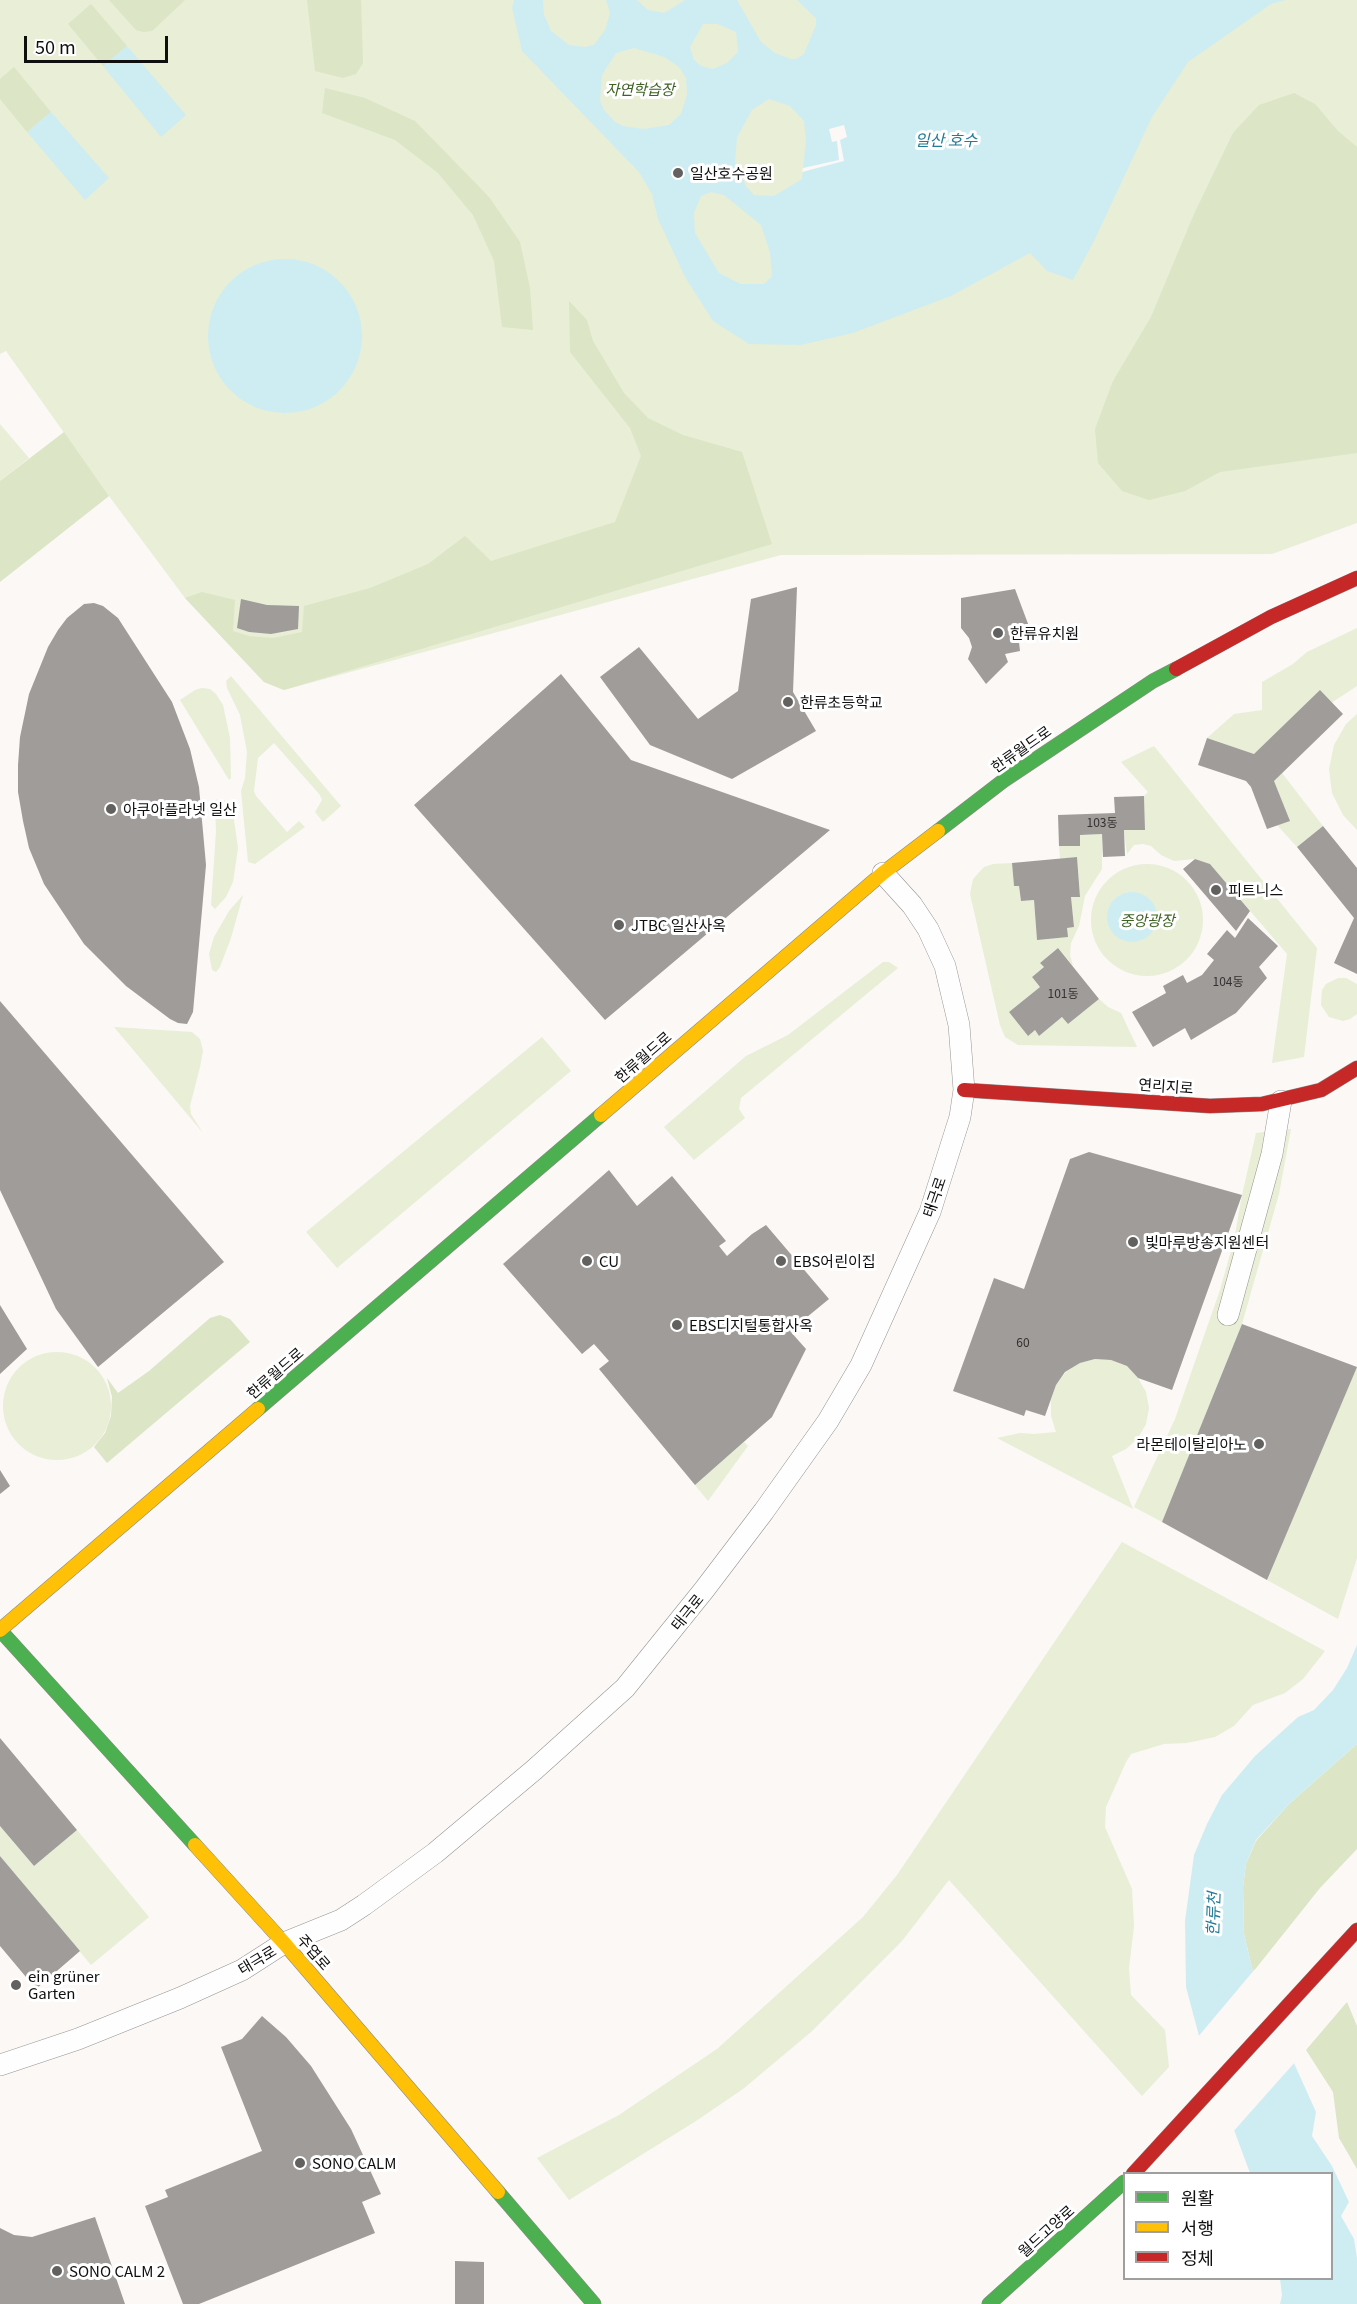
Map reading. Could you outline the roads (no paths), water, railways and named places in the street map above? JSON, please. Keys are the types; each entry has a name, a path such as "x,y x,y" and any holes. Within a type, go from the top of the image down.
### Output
{"main road":[{"name":"한류월드로","path":"0,1630 883,873 1003,781 1153,681 1271,617 1357,578"},
{"name":"연리지로","path":"964,1090 1210,1106 1262,1104 1321,1090 1357,1068"},
{"name":"주엽로","path":"0,1630 284,1943 594,2304"},
{"path":"1135,2172 1357,1930"},
{"name":"월드고양로","path":"989,2304 1123,2184"}],"street":[{"name":"태극로","path":"0,2065 78,2039 180,1998 242,1970 284,1943 341,1920 444,1845 534,1770 625,1688 704,1590 828,1421 861,1365 930,1212 960,1117 964,1090 959,1025 945,966 928,929 912,905 883,873"},
{"path":"1228,1315 1272,1154 1281,1101"}],"water":[{"name":"일산 호수","path":"514,0 543,0 544,15 551,31 569,45 585,47 594,45 605,30 610,13 606,0 637,0 648,10 664,13 685,0 737,0 761,42 775,53 796,59 804,54 816,25 816,18 797,0 1285,0 1271,4 1188,62 1152,117 1094,241 1073,280 1047,271 1030,253 951,296 853,333 801,345 749,344 713,321 685,277 658,219 652,194 639,172 522,51 512,8","holes":["703,24 717,24 736,32 738,52 727,63 713,69 701,66 694,60 690,47","634,48 664,57 679,67 686,78 687,95 681,114 669,125 644,129 623,126 615,122 604,110 600,100 602,75 616,53","769,99 790,106 804,121 806,140 802,179 774,196 754,195 746,186 735,163 737,137 752,110","711,192 724,195 761,225 770,252 772,276 764,284 741,284 719,273 695,233 694,213 701,196"]},
{"path":"127,46 186,115 161,137 103,66"},
{"path":"51,112 109,178 85,200 27,132"},
{"path":"285,259 315,264 340,281 357,306 362,336 357,366 340,391 315,408 285,413 255,408 230,391 213,366 208,336 213,306 230,281 255,264"},
{"path":"1132,892 1146,896 1153,903 1157,917 1153,931 1146,938 1132,942 1118,938 1111,931 1107,917 1111,903 1118,896"},
{"name":"한류천","path":"1357,1645 1357,1744 1289,1804 1256,1840 1246,1864 1243,1887 1244,1934 1253,1972 1316,2112 1312,2136 1332,2166 1349,2202 1341,2216 1354,2239 1357,2258 1357,2304 1280,2304 1282,2295 1280,2280 1333,2280 1333,2172 1250,2172 1199,2036 1186,1987 1185,1921 1194,1855 1222,1795 1255,1756 1298,1717 1314,1710 1333,1690 1347,1668"}],"place":[{"name":"일산호수공원","path":"678,173"},
{"name":"한류유치원","path":"998,633"},
{"name":"한류초등학교","path":"788,702"},
{"name":"아쿠아플라넷 일산","path":"111,809"},
{"name":"피트니스","path":"1216,890"},
{"name":"JTBC 일산사옥","path":"619,925"},
{"name":"빛마루방송지원센터","path":"1133,1242"},
{"name":"CU","path":"587,1261"},
{"name":"EBS어린이집","path":"781,1261"},
{"name":"EBS디지털통합사옥","path":"677,1325"},
{"name":"라몬테이탈리아노","path":"1259,1444"},
{"name":"ein grüner Garten","path":"16,1985"},
{"name":"SONO CALM","path":"300,2163"},
{"name":"SONO CALM 2","path":"57,2271"}],"park label":[{"name":"자연학습장","path":"640,89"},
{"name":"중앙광장","path":"1147,920"}]}
